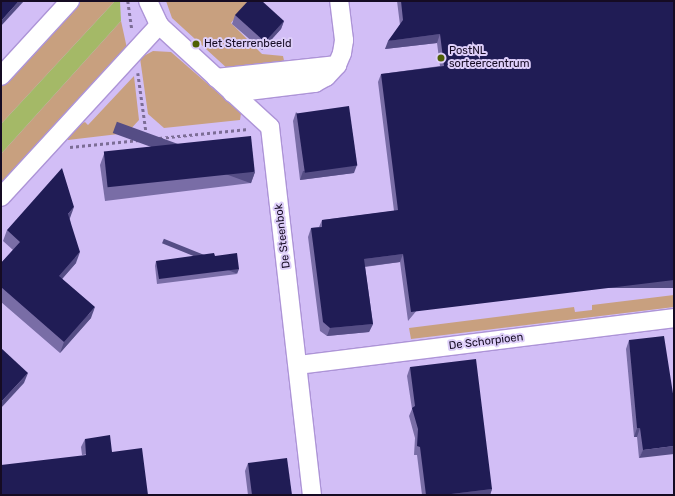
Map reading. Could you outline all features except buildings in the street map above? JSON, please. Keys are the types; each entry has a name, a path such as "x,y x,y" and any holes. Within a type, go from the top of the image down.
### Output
{"street":[{"path":"1,76 70,1"},
{"path":"148,1 159,25 270,128"},
{"path":"232,92 315,83 337,65 344,40 339,1"},
{"path":"1,197 159,25"},
{"path":"216,78 337,65"},
{"name":"De Steenbok","path":"270,128 312,495"},
{"name":"De Schorpioen","path":"298,365 674,318"}],"path":[{"path":"66,150 160,136 270,128"}],"shaded area":[{"path":"81,1 115,1 1,124 1,87"},
{"path":"115,1 120,1 121,21 1,154 1,124"},
{"path":"166,1 248,1 231,23 262,54 283,56 285,65 229,70 172,18"},
{"path":"121,21 128,53 1,190 1,154"},
{"path":"153,51 171,52 241,113 240,120 164,128 148,114 140,58"},
{"path":"134,76 139,120 127,133 68,140 66,135 69,130 85,122 88,125"},
{"path":"674,295 674,307 411,339 409,328 574,307 575,312 592,310 592,305"}],"place":[{"name":"Het Sterrenbeeld","path":"196,44"},
{"name":"PostNL sorteercentrum","path":"441,58"}]}
